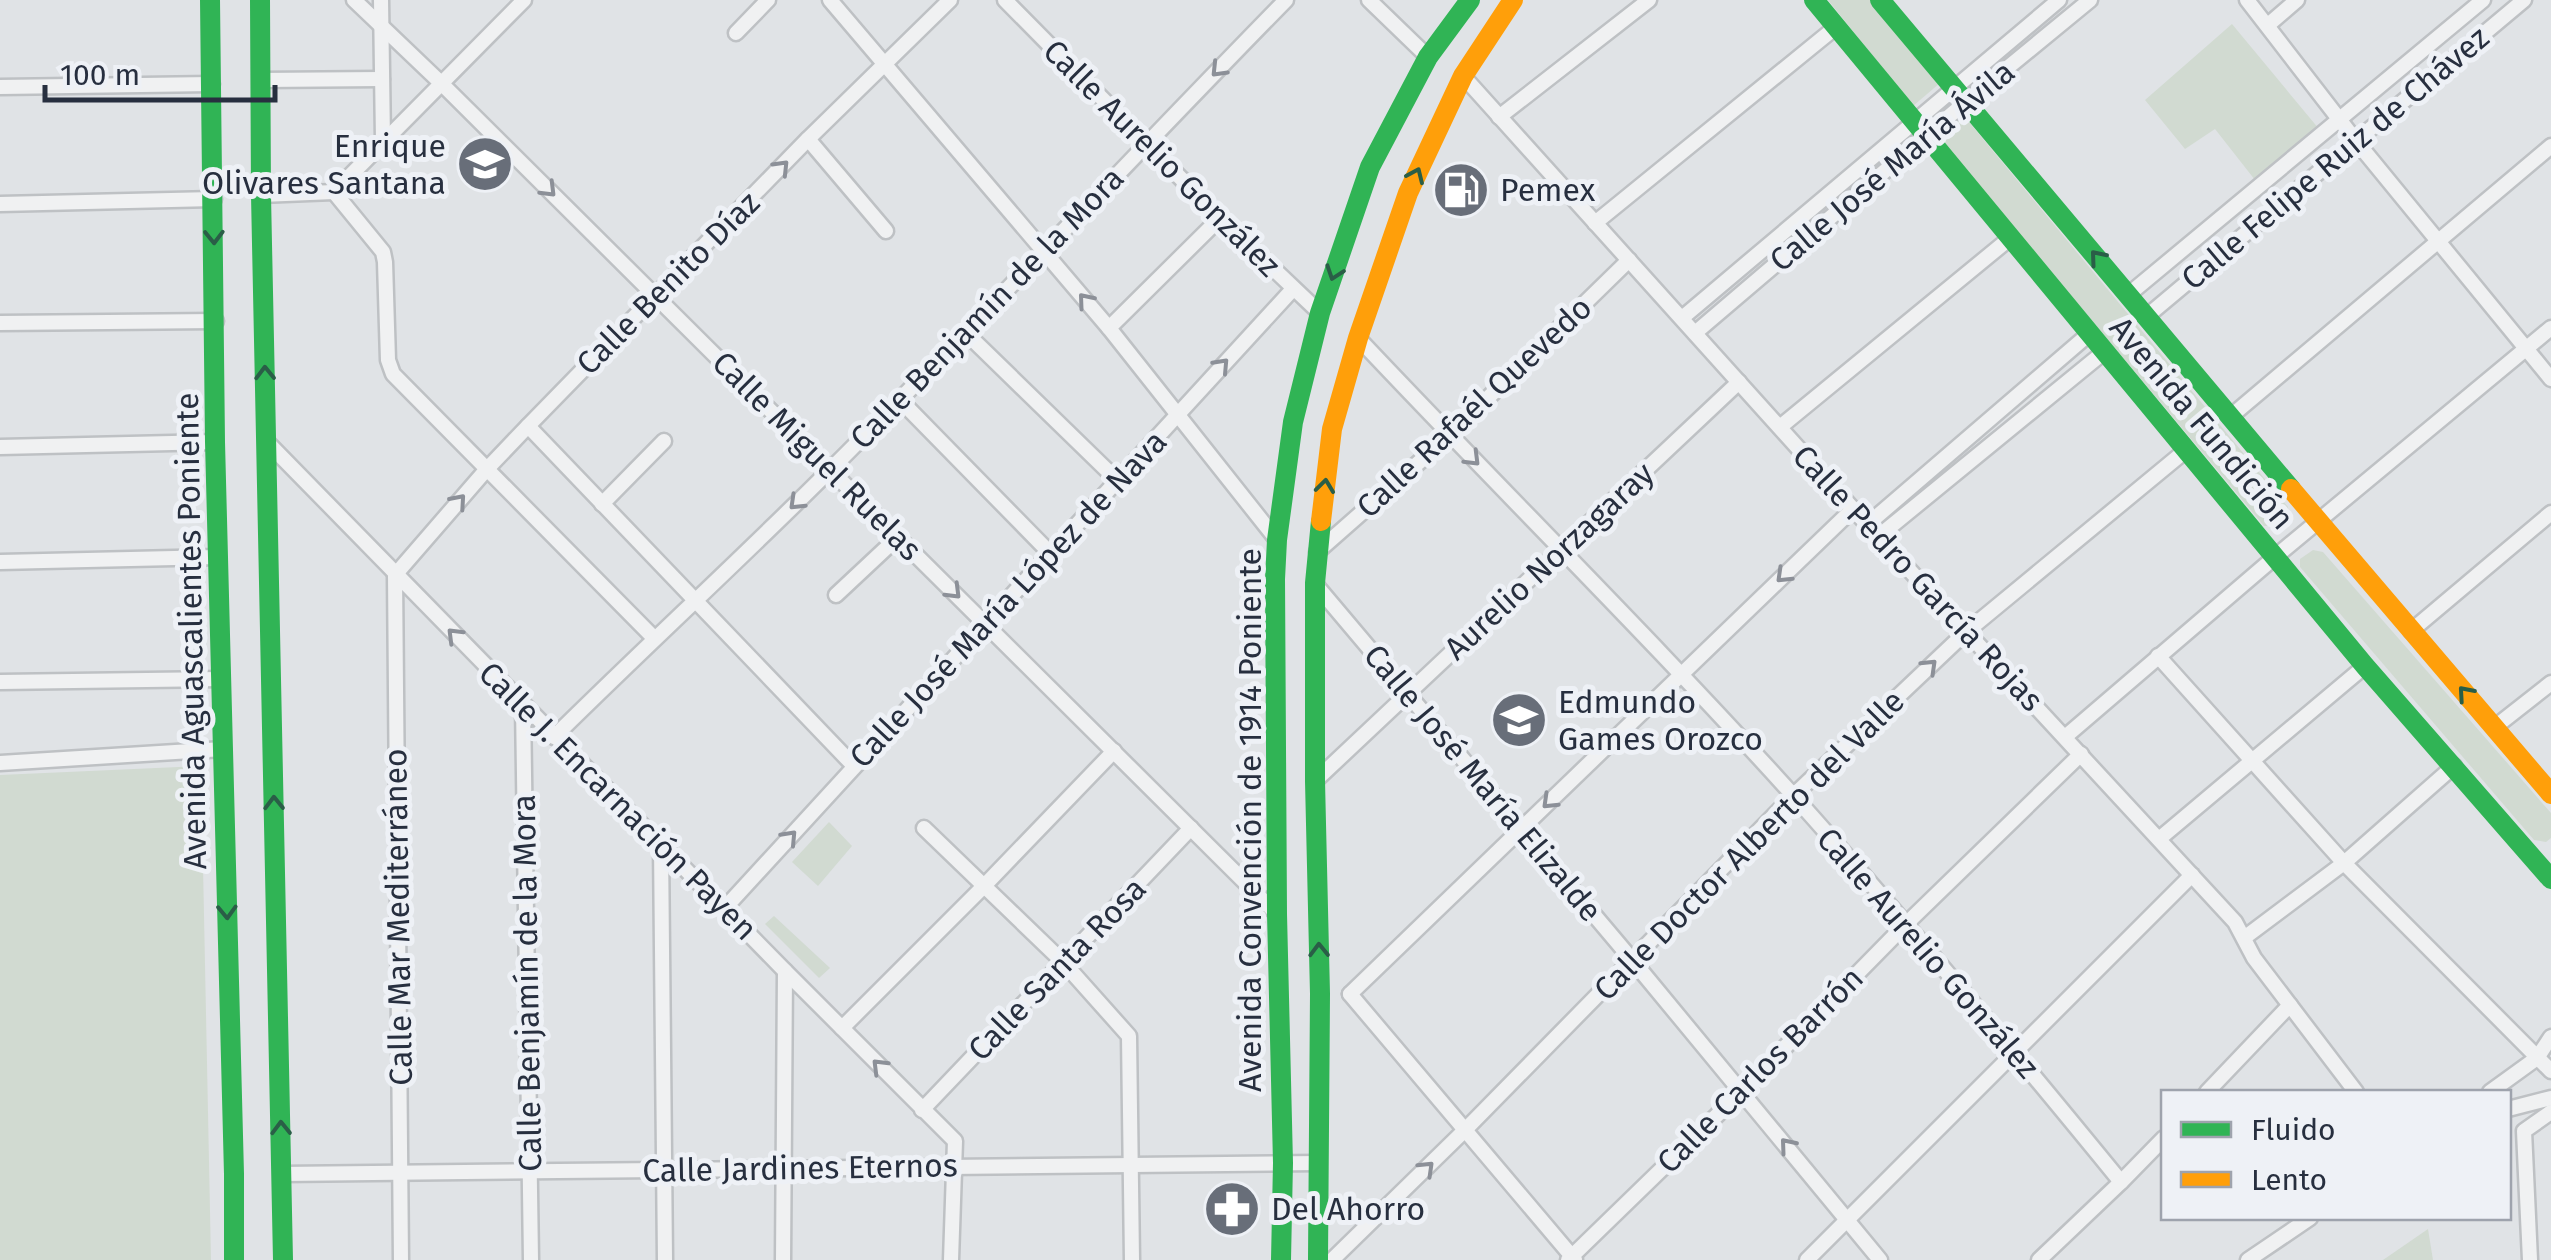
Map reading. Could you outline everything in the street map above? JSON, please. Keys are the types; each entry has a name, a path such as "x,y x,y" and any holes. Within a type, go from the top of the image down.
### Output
{"main road":[{"name":"Avenida Aguascalientes Poniente","path":"210,0 215,442 234,1260"},
{"path":"260,0 283,1260"},
{"name":"Avenida Convención de 1914 Poniente","path":"1281,1260 1275,599 1277,540 1293,422 1320,313 1370,168 1428,57 1470,0"},
{"name":"Avenida Convención de 1914 Poniente","path":"1318,1260 1320,994 1315,583 1332,430 1358,338 1408,193 1463,76 1513,0"},
{"name":"Avenida Fundición","path":"1814,0 2365,666 2549,872"},
{"name":"Avenida Fundición","path":"1880,0 2551,794"}],"street":[{"name":"Calle Miguel Ruelas","path":"354,0 1277,914"},
{"path":"382,0 384,141"},
{"path":"261,195 334,192 524,0"},
{"path":"736,33 768,0"},
{"path":"830,0 1109,328 1277,540"},
{"name":"Calle Benito Díaz","path":"395,575 486,470 654,295 950,0"},
{"name":"Calle Aurelio González","path":"1005,0 1220,218 1320,313"},
{"name":"Calle Benjamín de la Mora","path":"554,737 831,470 1286,0"},
{"path":"1369,0 1428,57"},
{"path":"1499,117 1649,0"},
{"name":"Calle José María Ávila","path":"1695,334 1926,138 1961,94 2059,0"},
{"name":"Calle José María Ávila","path":"1682,318 1913,121 1961,94 2090,0"},
{"path":"2247,0 2356,141 2551,379"},
{"path":"2268,25 2296,0"},
{"name":"Calle Felipe Ruiz de Chávez","path":"2128,295 2484,0"},
{"name":"Calle Felipe Ruiz de Chávez","path":"2146,317 2524,0"},
{"path":"1596,223 1836,27"},
{"name":"Calle Pedro García Rojas","path":"1463,76 1966,632 2235,922 2254,958 2354,1090"},
{"path":"261,80 382,78"},
{"path":"0,88 212,84"},
{"path":"808,139 886,232"},
{"path":"2230,417 2551,146"},
{"path":"334,192 383,252 388,360 393,374 654,638"},
{"path":"0,204 214,199"},
{"path":"1109,328 1220,218"},
{"path":"1780,427 2009,239"},
{"name":"Calle Rafaél Quevedo","path":"1316,552 1450,435 1629,260"},
{"name":"Calle José María López de Nava","path":"724,909 1292,288"},
{"path":"0,323 216,321"},
{"path":"2065,737 2551,328"},
{"path":"966,334 1117,480"},
{"path":"1874,530 2089,334"},
{"name":"Calle Aurelio González","path":"1358,338 1793,796 2014,1051 2121,1182"},
{"path":"1874,530 2104,352"},
{"name":"Aurelio Norzagaray","path":"1316,781 1739,382"},
{"path":"900,400 1050,552"},
{"path":"528,426 854,766"},
{"name":"Calle J. Encarnación Payen","path":"266,441 955,1141 954,1166"},
{"path":"602,504 664,441"},
{"path":"0,446 215,442"},
{"name":"Calle Doctor Alberto del Valle","path":"1332,1260 1793,796 1966,632 2185,451"},
{"path":"1320,994 1350,994 1854,509"},
{"path":"2410,631 2551,512"},
{"path":"836,595 898,537"},
{"path":"0,562 218,558"},
{"name":"Calle Mar Mediterráneo","path":"395,575 401,1260"},
{"name":"Calle José María Elizalde","path":"1315,583 1880,1260"},
{"path":"2158,656 2344,863 2551,1071"},
{"path":"2159,839 2365,666"},
{"path":"0,682 220,678"},
{"path":"2495,727 2551,682"},
{"name":"Calle Benjamín de la Mora","path":"524,705 532,1260"},
{"path":"0,763 223,749"},
{"path":"842,1028 1114,751"},
{"name":"Calle Carlos Barrón","path":"1571,1259 2081,754"},
{"path":"2244,938 2344,863 2454,766"},
{"path":"924,828 1063,962 1129,1036 1132,1260"},
{"name":"Calle Santa Rosa","path":"922,1110 1192,828"},
{"path":"661,845 665,1260"},
{"path":"1807,1260 2192,875"},
{"path":"783,1260 785,972"},
{"path":"1350,994 1571,1259"},
{"path":"2208,1090 2290,1004"},
{"path":"2493,1090 2537,1058 2551,1037"},
{"path":"2511,1108 2551,1098"},
{"path":"2530,1260 2524,1131 2551,1112"},
{"path":"2039,1260 2161,1141"},
{"name":"Calle Jardines Eternos","path":"282,1174 1318,1163"},
{"path":"951,1260 954,1166"},
{"path":"2248,1260 2307,1220"}],"shaded area":[{"path":"1828,0 1871,0 1940,83 1913,106"},
{"path":"2232,24 2319,129 2255,180 2215,129 2185,149 2145,100"},
{"path":"1964,116 2288,507 2285,525 2264,526 1939,138"},
{"path":"2313,550 2323,552 2551,813 2551,838 2546,842 2534,840 2300,567 2300,559"},
{"path":"201,766 211,1260 0,1260 0,775"},
{"path":"829,822 852,846 818,886 792,862"},
{"path":"774,916 830,968 819,978 765,924"},
{"path":"2428,1229 2433,1260 2383,1260"}],"traffic: fast":[{"path":"210,0 215,442 234,1260"},
{"path":"260,0 283,1260"},
{"path":"1281,1260 1275,579 1293,422 1320,313 1370,167 1428,57 1470,0"},
{"path":"1814,0 2365,666 2551,879"},
{"path":"1880,0 2291,489"},
{"path":"1318,1260 1320,994 1315,583 1321,521"}],"traffic: slow":[{"path":"1321,521 1332,429 1358,338 1408,193 1463,76 1513,0"},
{"path":"2291,489 2551,794"}],"place":[{"name":"Enrique Olivares Santana","path":"485,164"},
{"name":"Pemex","path":"1461,190"},
{"name":"Edmundo Games Orozco","path":"1519,720"},
{"name":"Del Ahorro","path":"1232,1209"}]}
